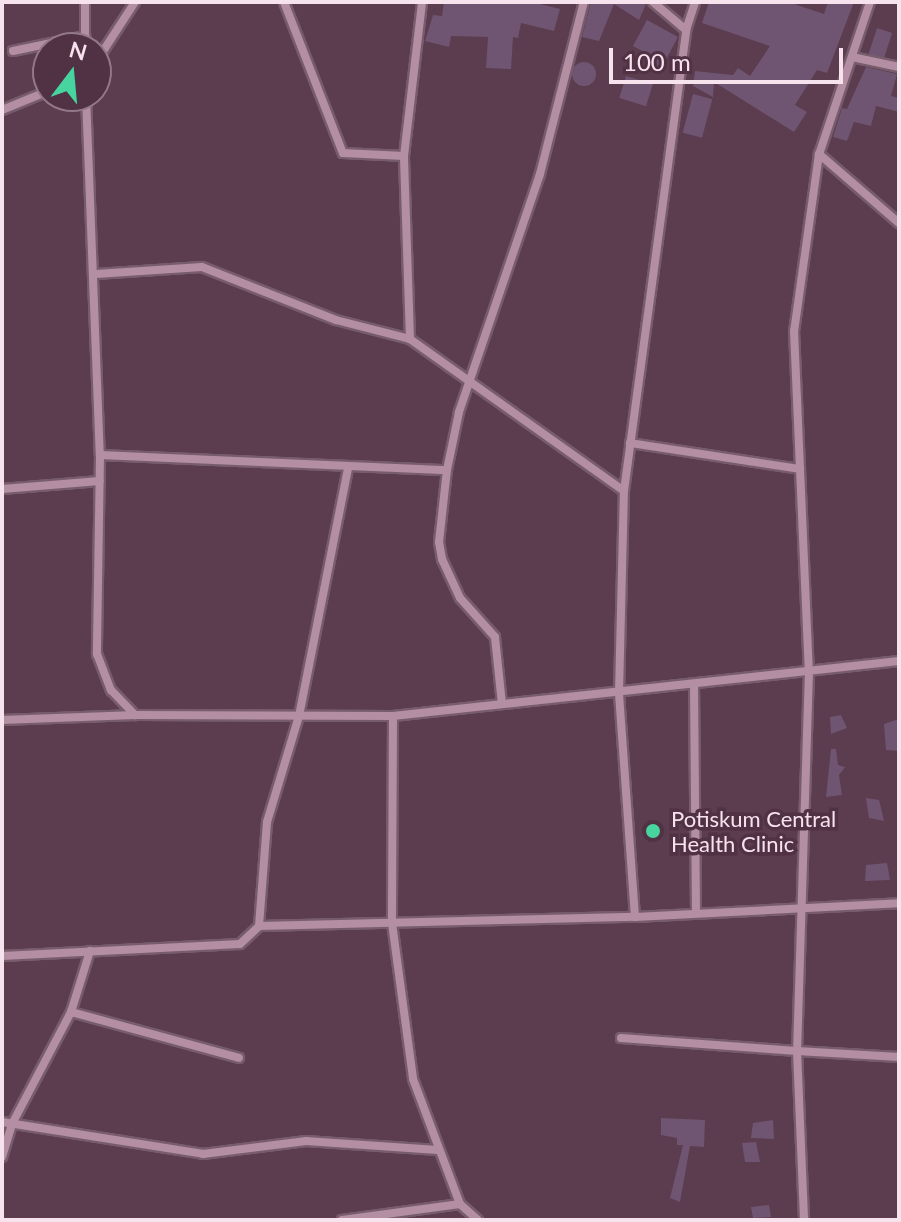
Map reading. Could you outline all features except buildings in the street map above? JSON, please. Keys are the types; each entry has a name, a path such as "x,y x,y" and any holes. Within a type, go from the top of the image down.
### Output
{"street":[{"path":"85,2 85,32"},
{"path":"112,37 135,2"},
{"path":"284,2 343,153 404,156"},
{"path":"410,339 404,156 422,2"},
{"path":"502,704 495,637 460,598 442,559 447,470 472,379 540,174 584,2"},
{"path":"653,2 686,30"},
{"path":"635,917 619,693 624,491 686,30 695,2"},
{"path":"804,1220 797,1051 809,671 792,361 819,154 870,2"},
{"path":"13,51 32,47"},
{"path":"852,57 899,67"},
{"path":"2,110 32,98"},
{"path":"87,112 96,274 100,455 97,654 111,690 135,715"},
{"path":"819,154 899,223"},
{"path":"96,274 202,267 336,320 410,339 472,379 624,491"},
{"path":"630,443 800,469"},
{"path":"100,455 447,470"},
{"path":"2,956 240,944 259,926 267,822 299,716 348,468"},
{"path":"2,489 100,481"},
{"path":"2,720 135,715 393,716 899,661"},
{"path":"694,684 696,913"},
{"path":"393,716 392,923 413,1079 460,1204 478,1220"},
{"path":"259,926 635,917 899,903"},
{"path":"2,1157 12,1124 71,1012 90,951"},
{"path":"71,1012 239,1058"},
{"path":"621,1038 899,1057"},
{"path":"2,1122 203,1154 306,1141 438,1150"},
{"path":"342,1220 407,1215 460,1204"}],"place":[{"name":"Potiskum Central Health Clinic","path":"653,831"}]}
